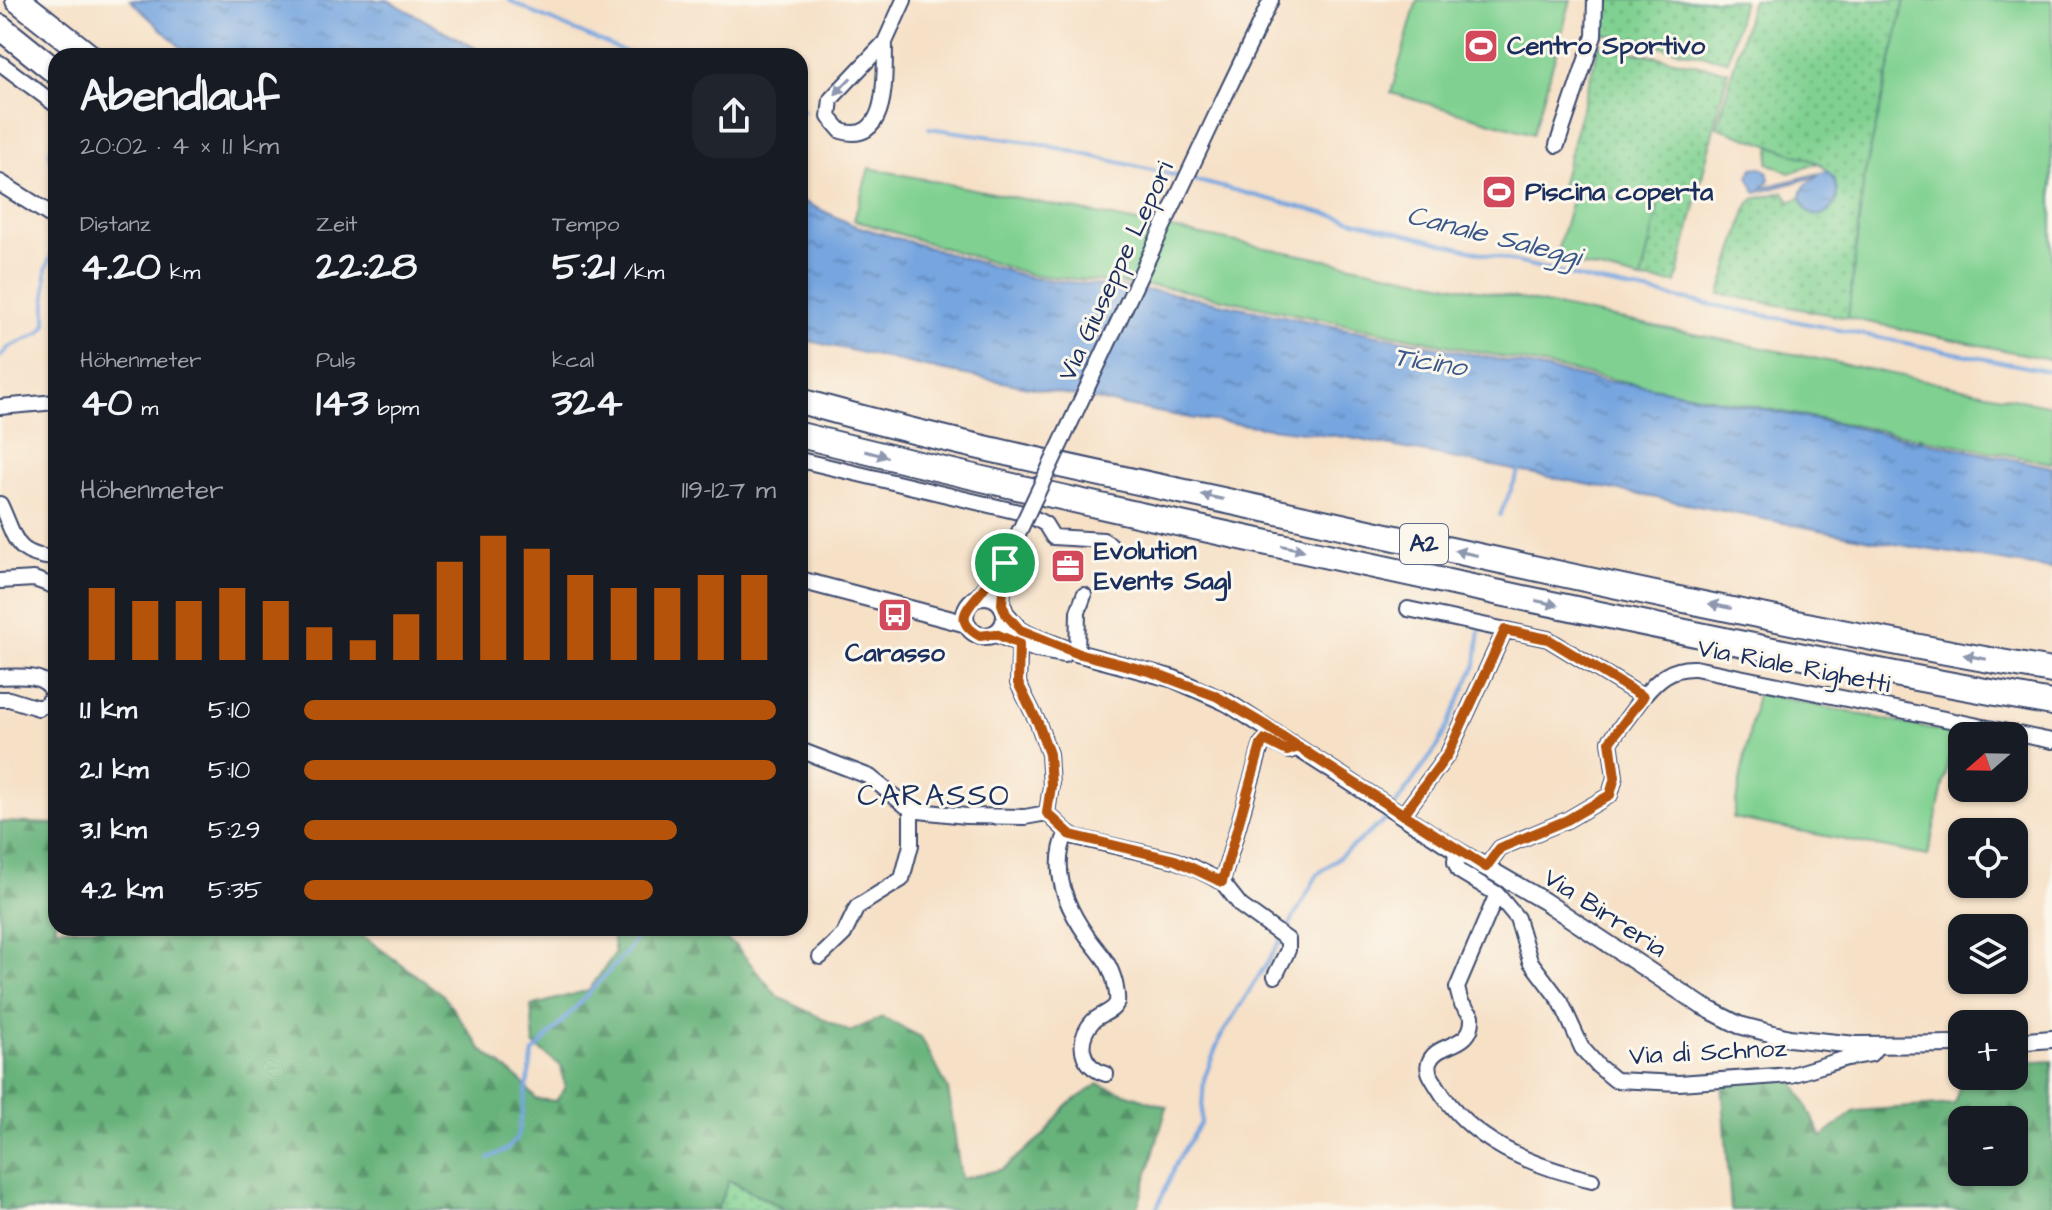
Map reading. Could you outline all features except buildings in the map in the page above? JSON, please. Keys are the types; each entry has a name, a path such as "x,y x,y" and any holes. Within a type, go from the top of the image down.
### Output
{"highway":[{"path":"18,0 79,48"},
{"path":"0,27 48,66"},
{"name":"A2","path":"808,403 1008,452 1388,536 2052,671"},
{"name":"A2","path":"808,437 985,480 1401,572 1830,662 2052,703"}],"street":[{"path":"885,42 881,112 873,123 858,131 841,131 829,117 831,99 885,42 904,0"},
{"name":"Via Giuseppe Lepori","path":"972,602 1006,559 1271,0"},
{"path":"1557,145 1594,36 1595,0"},
{"path":"0,63 48,99"},
{"path":"0,183 48,213"},
{"path":"0,407 48,403"},
{"path":"808,462 1027,514 1045,524 1053,537 1103,540 1110,544"},
{"path":"0,504 21,547 33,556 48,557"},
{"name":"Via Giuseppe Lepori","path":"1004,609 1006,559"},
{"path":"0,581 34,579 48,584"},
{"path":"808,582 938,617 967,624 980,636 996,634 1004,625 1004,609 993,597 972,602 938,617"},
{"path":"1077,653 1078,612 1084,595"},
{"path":"967,624 965,617 972,602"},
{"name":"Via Birreria","path":"1004,609 1020,637"},
{"path":"1408,609 1548,639 1643,697"},
{"path":"1401,813 1448,754 1505,630"},
{"name":"Via Birreria","path":"996,634 1020,637 1152,672 1228,703 1724,1018 1770,1034 1878,1045 1948,1044"},
{"path":"1020,637 1018,683 1049,754 1051,786 1047,813"},
{"name":"Via Riale Righetti","path":"1486,867 1500,848 1567,820 1610,795 1615,777 1610,741 1654,684 1671,671 1695,668 2052,741"},
{"path":"0,677 43,680 48,684"},
{"path":"0,699 38,708 48,702"},
{"path":"1222,882 1262,743 1267,740 1290,751 1298,747"},
{"path":"808,753 870,777 911,809 966,816 1025,817 1047,813"},
{"path":"820,957 844,934 857,907 902,879 911,845 911,809"},
{"path":"1047,813 1067,832 1083,839 1175,860 1222,882 1241,906 1289,942 1275,976"},
{"path":"1067,832 1058,864 1062,886 1081,927 1108,962 1117,997 1114,1007 1091,1025 1082,1051 1092,1069 1106,1074"},
{"path":"1456,850 1455,862 1459,871 1497,894 1457,988 1461,1003 1472,1016 1471,1030 1463,1041 1440,1051 1431,1059 1429,1070 1451,1107 1473,1129 1494,1143 1550,1170 1592,1180"},
{"name":"Via di Schnoz","path":"1497,894 1519,923 1530,961 1561,1002 1582,1048 1615,1080 1694,1082 1791,1075 1871,1054 1878,1045"},
{"path":"2028,1041 2052,1039"}],"green space":[{"name":"Centro Sportivo","path":"1417,0 1571,0 1533,134 1391,93"},
{"path":"1602,0 1743,0 1728,61 1600,33"},
{"path":"1752,0 1905,0 1864,178 1848,318 1720,294 1748,204 1754,199 1784,192 1790,202 1801,197 1806,209 1837,200 1835,179 1819,163 1717,127"},
{"path":"1905,0 2052,0 2052,360 1848,318 1864,178"},
{"path":"1599,45 1728,71 1676,283 1641,280 1657,207 1561,186"},
{"path":"1771,146 1819,163 1789,173 1768,163"},
{"path":"869,168 2052,406 2052,463 1600,377 1170,288 1032,275 854,220"},
{"path":"1575,190 1658,207 1641,280 1555,259"},
{"path":"1757,693 1948,733 1948,762 1928,856 1733,818"},
{"path":"0,822 48,824 48,936 363,936 443,995 482,1050 520,1080 536,1099 556,1101 565,1088 561,1066 534,1045 531,1006 589,990 615,953 612,936 721,936 736,946 778,997 850,1032 882,1017 921,1037 948,1089 961,1179 1003,1169 1045,1134 1066,1106 1098,1084 1167,1107 1137,1210 786,1210 729,1180 717,1210 0,1210"},
{"path":"2052,1061 2052,1210 1731,1210 1722,1081 1791,1075 1822,1137 1855,1111 1954,1104 1958,1090 2028,1090 2028,1062"},
{"path":"728,1180 786,1210 717,1210"}],"water":[{"path":"130,0 388,0 475,48 181,48"},
{"path":"1761,167 1767,171 1769,180 1762,188 1827,171 1837,192 1835,202 1825,214 1817,215 1804,205 1801,196 1803,189 1818,176 1756,193 1748,176 1753,168"},
{"name":"Ticino","path":"808,204 853,225 1031,278 1170,293 1603,381 1645,386 2052,467 2052,569 1876,541 1345,437 1189,418 940,370 808,341"}],"waterway":[{"name":"Canale Saleggi","path":"509,0 616,48"},
{"name":"Canale Saleggi","path":"929,128 1036,143 1182,177"},
{"name":"Canale Saleggi","path":"1190,179 1596,282 2052,372"},
{"path":"0,357 9,347 40,333 46,324 48,264"},
{"path":"1500,515 1520,469"},
{"path":"1396,804 1438,746 1476,664 1480,629"},
{"path":"1285,933 1318,874 1384,821 1391,811"},
{"path":"489,1158 507,1149 517,1139 533,1053 626,953 638,936"},
{"path":"1156,1210 1177,1161 1201,1123 1204,1079 1220,1038 1281,940"}],"place":[{"name":"Centro Sportivo","path":"1481,46"},
{"name":"Piscina coperta","path":"1499,192"},
{"name":"Evolution Events Sagl","path":"1068,566"},
{"name":"Carasso","path":"895,615"}],"district":[{"name":"CARASSO","path":"934,796"}],"route":[{"path":"1005,563 1002,604 1006,614 1020,630 1077,653 1152,672 1216,696 1265,725 1403,815 1448,754 1505,630 1548,639 1643,697 1610,741 1615,784 1610,795 1567,820 1500,848 1486,867 1456,850 1298,747 1287,751 1265,740 1222,882 1175,860 1071,835 1047,813 1051,786 1049,754 1018,683 1019,644 996,634 980,636 965,621 970,603 1005,563"}]}
